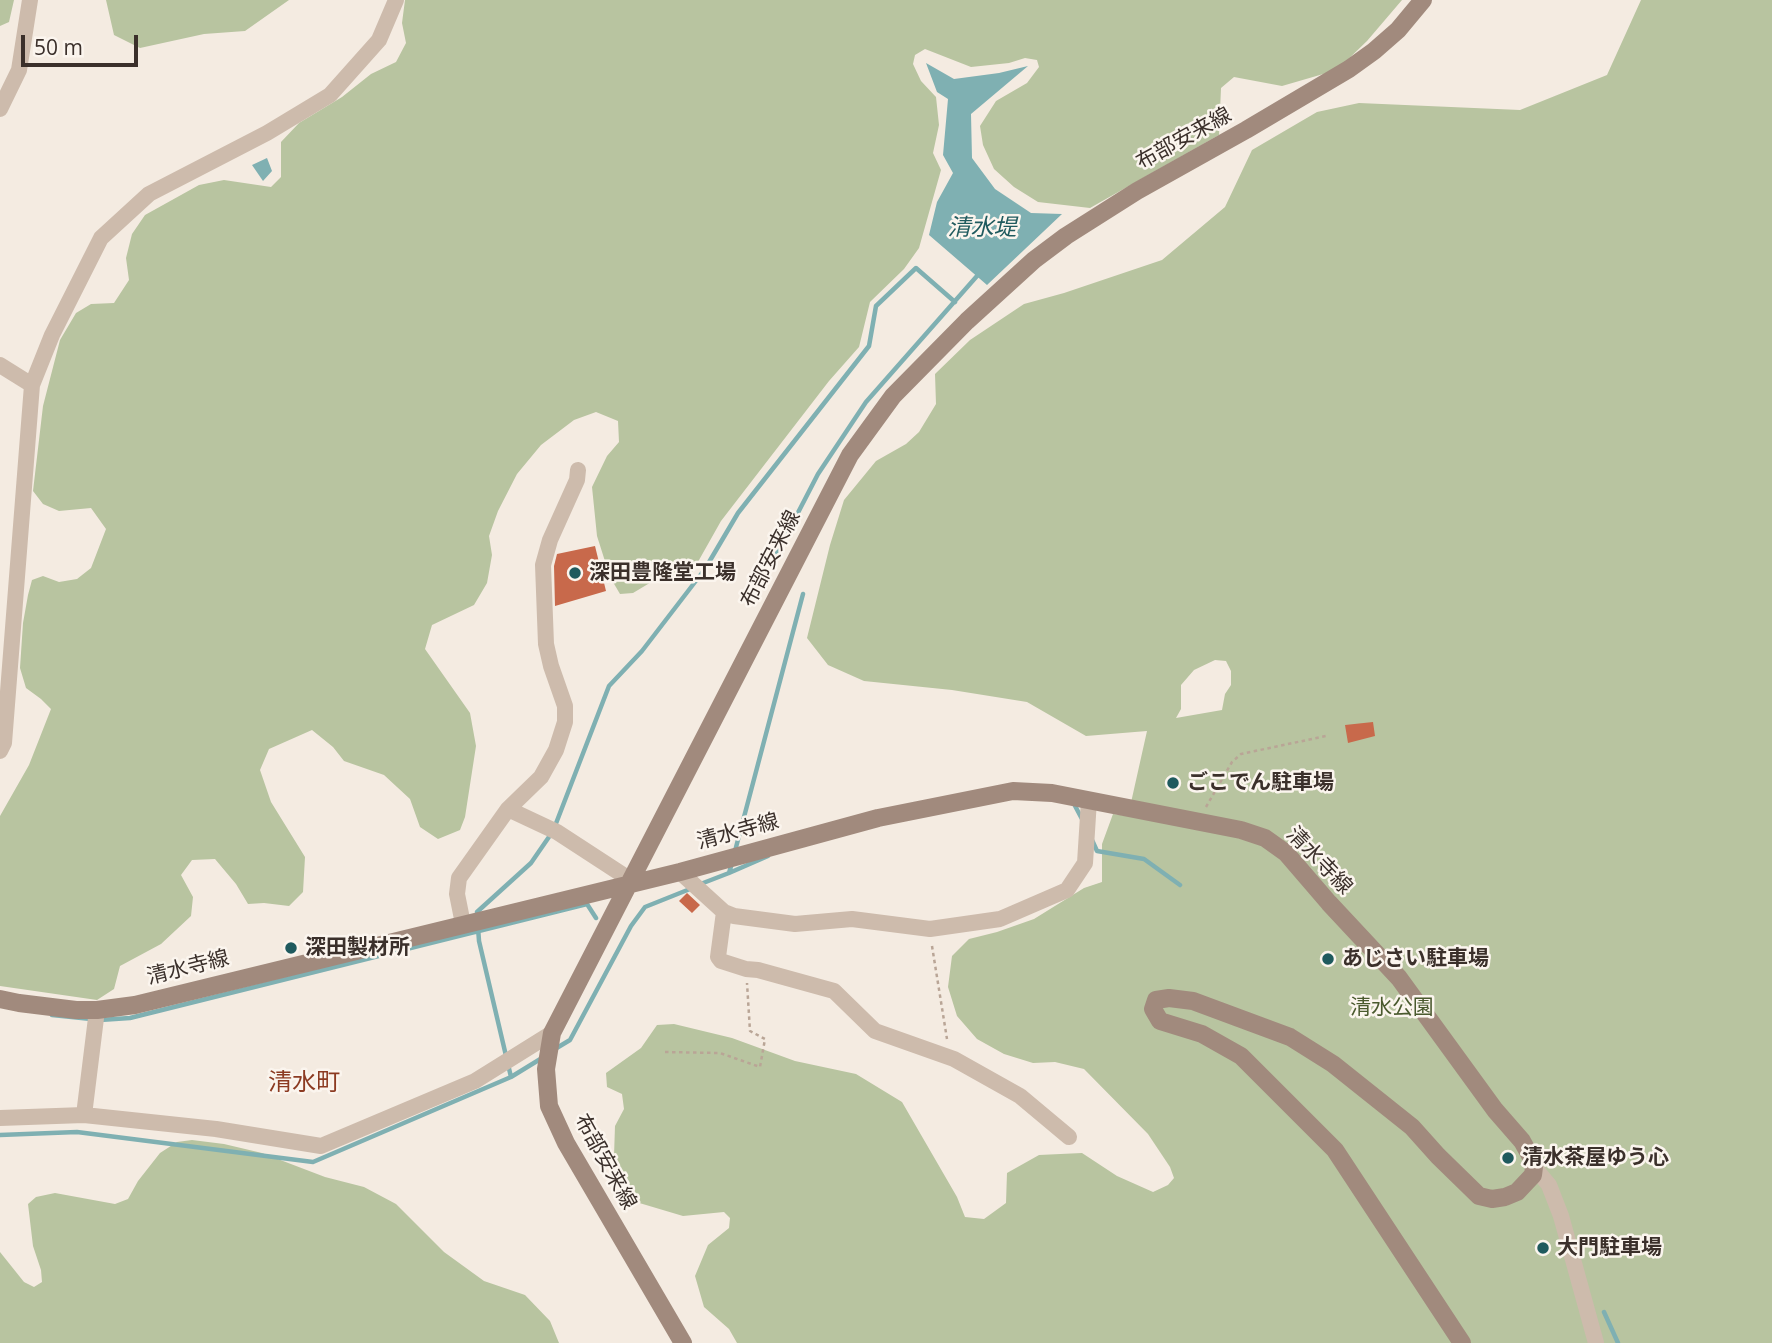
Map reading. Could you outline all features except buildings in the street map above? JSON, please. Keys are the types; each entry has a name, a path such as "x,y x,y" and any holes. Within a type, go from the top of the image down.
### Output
{"main road":[{"name":"布部安来線","path":"683,1343 566,1143 549,1106 546,1069 552,1033 850,455 893,396 967,321 1034,260 1066,236 1137,191 1349,69 1390,37 1423,0"},
{"name":"清水寺線","path":"0,999 30,1005 97,1010 135,1005 680,872 878,818 1013,791 1052,793 1241,830 1265,838 1286,853 1399,978 1495,1111 1522,1141 1534,1167"},
{"path":"1462,1343 1335,1150 1241,1056 1202,1034 1160,1021 1153,1009 1156,1000 1193,1000 1290,1037 1333,1063 1412,1127 1479,1196 1492,1199 1517,1192 1533,1175 1534,1167"}],"street":[{"path":"0,110 19,70 30,0"},
{"path":"0,751 4,743 32,385 52,335 101,238 149,194 267,133 330,94 379,40 396,0"},
{"path":"0,365 32,385"},
{"path":"463,924 457,894 459,878 508,810 541,777 556,750 565,722 565,706 546,644 543,565 578,470"},
{"path":"680,872 724,912 734,916 795,924 852,919 930,929 1000,919 1068,890 1085,863 1089,800"},
{"path":"508,810 558,832 623,874 630,884"},
{"path":"724,912 718,957 721,961 834,991 875,1031 950,1057 1020,1096 1069,1137"},
{"path":"83,1115 97,1010"},
{"path":"0,1118 83,1115 215,1129 321,1146 475,1081 552,1033"},
{"path":"1534,1167 1549,1185 1561,1216 1596,1343"}],"path":[{"path":"1197,821 1233,762 1241,754 1326,736"},
{"path":"930,929 950,1057"},
{"path":"664,1052 720,1053 760,1067 765,1038 750,1031 746,969"}],"green space":[{"path":"0,0 14,0 9,22 0,26"},
{"path":"106,0 289,0 245,31 204,34 140,48 114,35"},
{"path":"405,0 1402,0 1367,41 1337,70 1282,86 1234,77 1221,88 1219,135 1090,208 1038,202 1014,187 994,169 983,145 980,126 996,101 1027,83 1039,67 1037,60 1025,58 1009,63 971,67 925,49 915,55 913,64 921,81 936,97 939,125 933,153 941,170 919,248 904,269 870,302 859,347 829,381 721,521 690,576 677,581 668,577 653,581 633,593 620,594 610,577 597,536 592,487 607,456 619,442 618,421 596,412 574,420 541,445 517,474 489,536 492,555 487,583 474,605 432,625 425,649 470,713 476,746 465,817 460,830 438,839 420,827 410,799 384,775 344,761 333,747 312,730 269,749 260,770 271,802 305,857 303,892 289,906 248,904 236,884 215,859 192,860 181,875 193,897 191,916 161,944 120,966 114,989 97,1000 0,986 0,816 29,765 51,709 26,688 20,668 28,595 32,580 43,576 59,582 77,579 91,568 106,529 91,508 59,511 43,504 33,491 43,406 60,340 76,313 91,304 114,303 129,280 126,258 132,234 145,215 199,185 224,180 271,187 281,177 281,142 299,123 342,97 371,74 396,62 406,43 402,23"},
{"name":"清水公園","path":"1641,0 1772,0 1772,1343 737,1343 729,1329 704,1307 695,1276 708,1245 729,1228 730,1218 724,1212 683,1216 636,1202 614,1156 615,1126 624,1109 622,1094 607,1087 606,1073 641,1048 657,1025 674,1024 732,1038 795,1061 856,1074 902,1102 957,1197 965,1217 984,1219 1006,1203 1007,1173 1039,1155 1082,1153 1117,1176 1153,1192 1168,1185 1174,1178 1170,1167 1148,1134 1084,1069 1055,1062 1033,1063 1004,1054 977,1039 957,1016 948,987 952,956 969,939 1034,919 1084,888 1102,882 1102,844 1113,814 1128,816 1147,731 1086,736 1027,702 952,690 864,681 828,665 807,638 844,500 876,461 906,444 919,432 936,404 935,374 970,340 1024,304 1162,260 1225,207 1252,150 1317,112 1359,103 1520,110 1607,75","holes":["1215,660 1226,661 1231,671 1231,685 1225,694 1222,710 1176,718 1181,709 1181,685 1194,670"]},
{"path":"192,1140 262,1153 325,1177 364,1187 396,1204 444,1252 484,1281 525,1295 550,1321 559,1343 0,1343 0,1252 24,1282 34,1287 42,1282 33,1246 28,1204 36,1197 55,1193 115,1204 128,1199 160,1153 177,1142"}],"water":[{"name":"清水堤","path":"926,63 954,79 1028,66 971,114 972,158 995,189 1031,213 1062,214 987,285 929,235 937,202 953,173 943,155 948,99 937,92"},
{"path":"267,158 272,171 263,181 252,165"}],"waterway":[{"path":"555,826 609,686 642,651 705,569 738,513 869,346 876,306 916,268 955,302"},
{"path":"774,559 818,474 866,402 977,276"},
{"path":"735,851 803,594"},
{"path":"1073,802 1082,819"},
{"path":"478,918 477,912 531,863 551,834"},
{"path":"1092,840 1097,851 1144,859 1180,885"},
{"path":"729,873 768,856"},
{"path":"698,885 729,873 732,863"},
{"path":"555,1049 570,1040 631,926 645,907 690,889"},
{"path":"100,1020 130,1018 587,904 596,918"},
{"path":"478,927 511,1077"},
{"path":"52,1015 91,1019"},
{"path":"0,1135 77,1132 313,1162 511,1077 542,1058"},
{"path":"1604,1312 1618,1343"}],"place":[{"name":"深田豊隆堂工場","path":"575,573"},
{"name":"ごこでん駐車場","path":"1173,783"},
{"name":"深田製材所","path":"291,948"},
{"name":"あじさい駐車場","path":"1328,959"},
{"name":"清水茶屋ゆう心","path":"1508,1158"},
{"name":"大門駐車場","path":"1543,1248"}],"district":[{"name":"清水町","path":"304,1083"}]}
